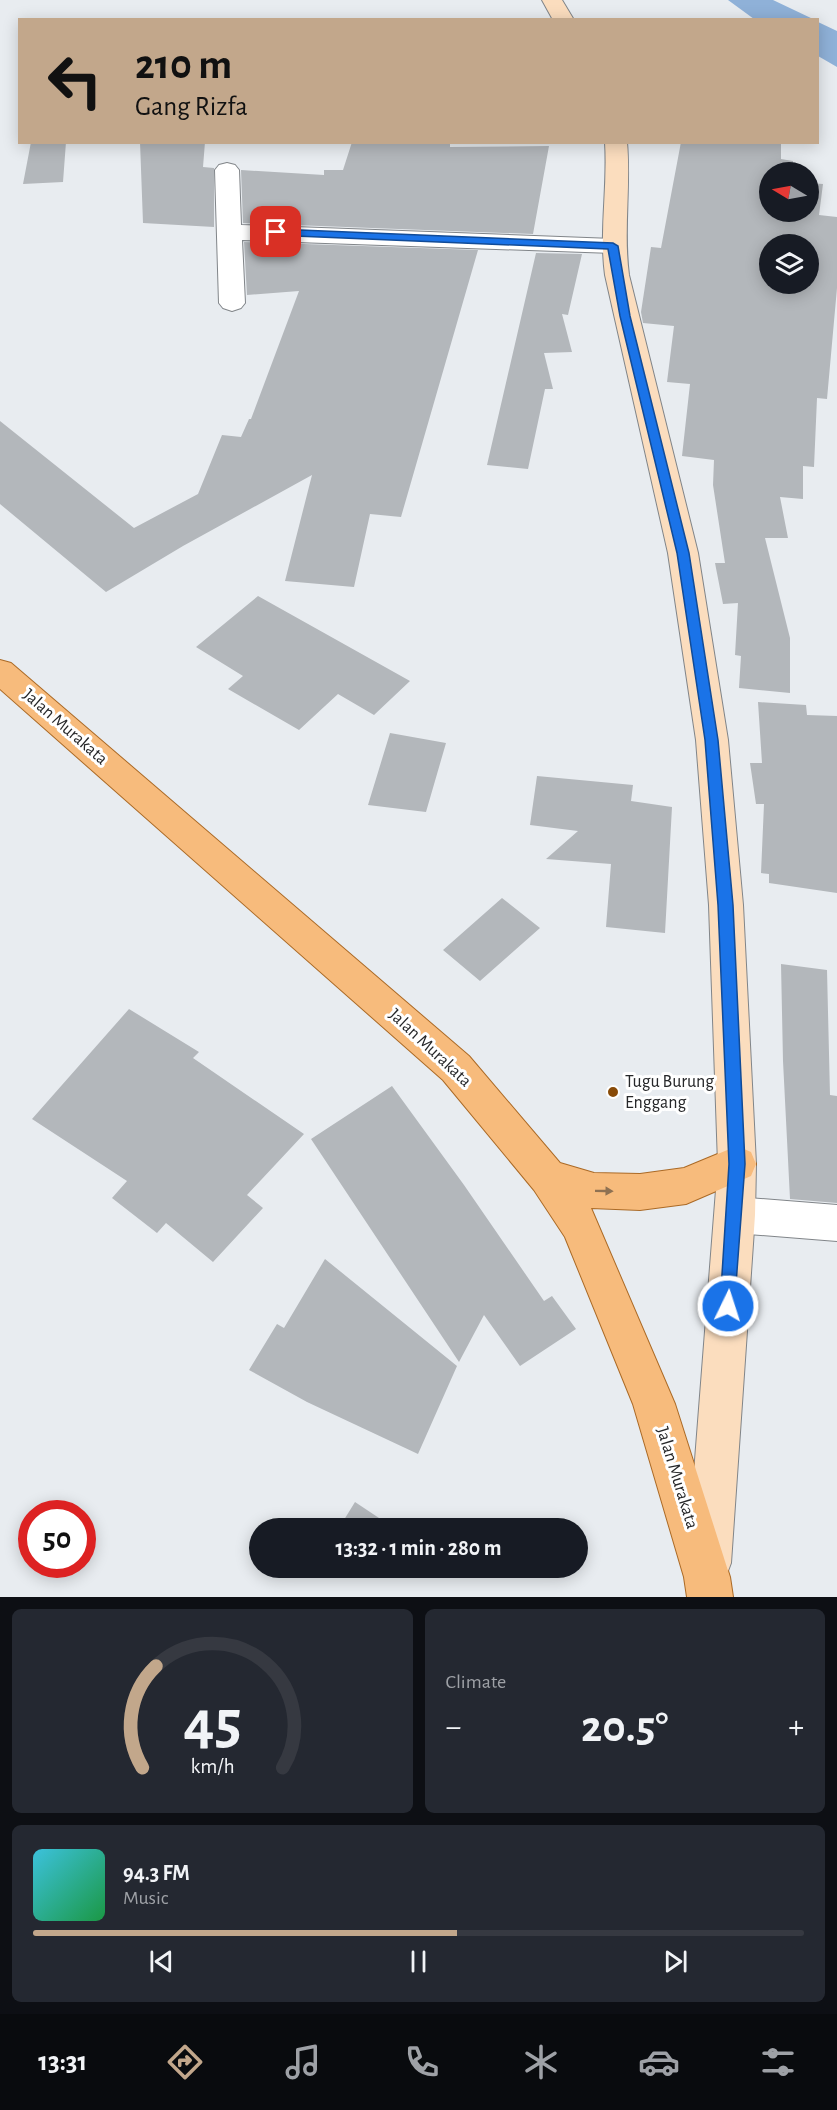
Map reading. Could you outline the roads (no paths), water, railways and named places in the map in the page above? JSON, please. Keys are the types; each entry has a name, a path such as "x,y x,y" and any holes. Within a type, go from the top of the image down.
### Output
{"main road":[{"path":"552,0 563,18"},
{"path":"615,144 618,168 613,246 625,316 683,553 712,740 726,905 737,1164 709,1587"},
{"name":"Jalan Murakata","path":"0,671 456,1068 548,1177 580,1226 654,1404 709,1587"},
{"path":"548,1177 594,1191 640,1191 686,1186 737,1164"}],"street":[{"path":"227,170 232,303"},
{"path":"230,232 613,246"},
{"path":"735,1215 837,1223"}],"water":[{"path":"728,0 773,0 811,18 753,18"},
{"path":"819,22 837,31 837,67 819,57"}],"place":[{"name":"Tugu Burung Enggang","path":"613,1092"}]}
